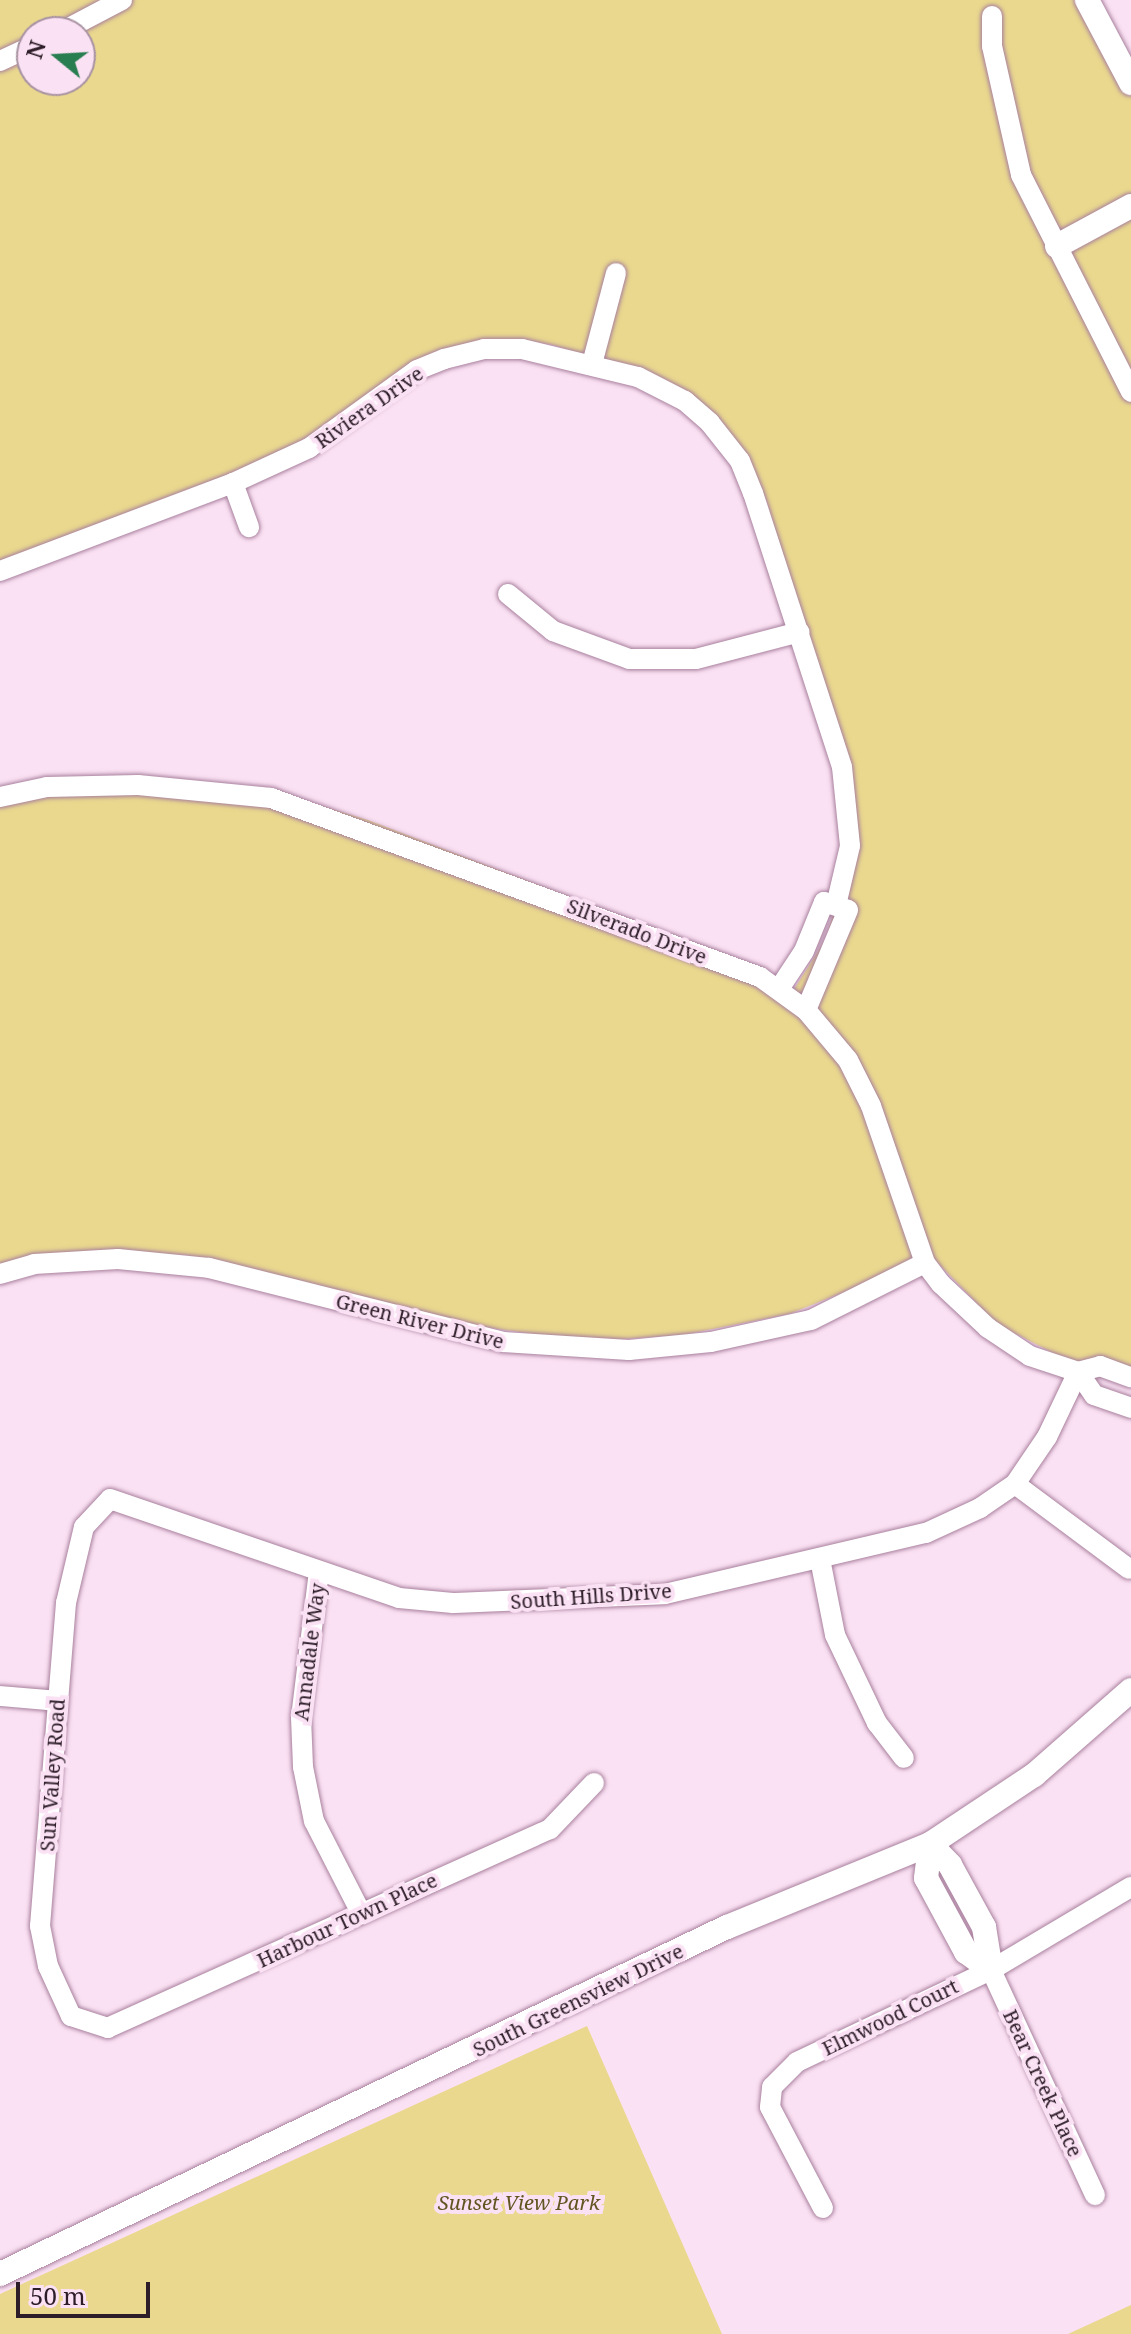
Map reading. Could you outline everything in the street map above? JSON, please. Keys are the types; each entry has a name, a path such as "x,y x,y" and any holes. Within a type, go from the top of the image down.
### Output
{"street":[{"path":"92,16 122,0"},
{"path":"1087,0 1131,83"},
{"path":"992,16 992,46 1021,175 1131,392"},
{"path":"1057,246 1131,206"},
{"path":"592,364 616,273"},
{"name":"Riviera Drive","path":"0,571 233,483 309,448 417,370 444,359 484,349 522,349 592,364 638,377 685,401 740,461 800,632 848,803 850,846 836,905 848,910 806,1010"},
{"path":"233,483 249,527"},
{"path":"508,594 553,631 629,659 696,659 800,632"},
{"name":"Silverado Drive","path":"0,797 47,787 138,785 271,798 737,969 779,989 806,1010 833,1039 860,1082 925,1263 988,1328 1030,1356 1078,1372 1100,1366 1131,1377"},
{"path":"779,989 804,951 824,902 836,905"},
{"name":"Green River Drive","path":"0,1274 34,1264 118,1259 209,1268 503,1342 629,1350 711,1342 811,1320 925,1263"},
{"name":"Silverado Drive","path":"1078,1372 1094,1395 1131,1408"},
{"name":"South Hills Drive","path":"90,1517 110,1499 399,1598 453,1603 665,1594 926,1533 980,1508 1015,1484 1047,1437 1078,1372"},
{"path":"1015,1484 1129,1569"},
{"name":"Sun Valley Road","path":"85,2022 71,2016 48,1966 40,1926 66,1603 90,1517"},
{"path":"820,1559 835,1635 877,1723 904,1758"},
{"name":"Annadale Way","path":"319,1571 301,1717 303,1767 314,1821 360,1911"},
{"name":"South Greensview Drive","path":"0,2274 727,1927 930,1844 1045,1767 1131,1690"},
{"path":"0,1696 58,1701"},
{"name":"Harbour Town Place","path":"85,2022 108,2028 144,2015 360,1911 550,1829 594,1783"},
{"name":"Bear Creek Place","path":"930,1844 926,1878 966,1952 991,1970 1095,2195"},
{"name":"Elmwood Court","path":"823,2208 770,2107 772,2087 797,2062 991,1970 1131,1887"}],"green space":[{"path":"0,0 1088,0 1131,82 1131,1382 1053,1353 997,1324 932,1257 789,1314 682,1335 622,1339 562,1338 456,1323 186,1255 97,1250 0,1269 0,794 34,787 293,797 368,820 747,964 793,991 825,940 846,875 830,730 767,502 742,448 699,401 665,380 553,345 526,340 471,344 305,446 0,572"},
{"name":"Sunset View Park","path":"587,2026 722,2334 0,2334 0,2294"},
{"path":"1131,2305 1131,2334 1068,2334"}]}
